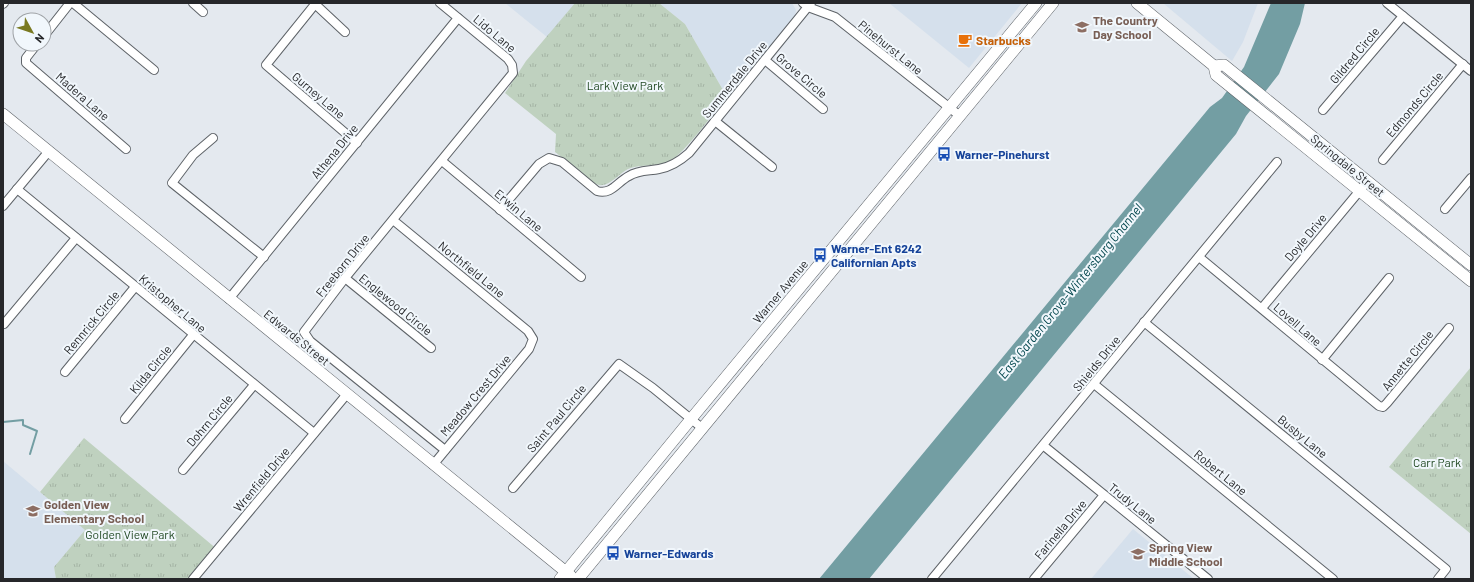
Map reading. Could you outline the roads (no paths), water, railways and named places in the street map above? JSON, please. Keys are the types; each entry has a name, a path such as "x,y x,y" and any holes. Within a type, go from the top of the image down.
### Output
{"main road":[{"name":"Warner Avenue","path":"563,575 948,107 1036,3"},
{"path":"578,579 1053,3"},
{"name":"Springdale Street","path":"1137,3 1214,66 1216,75 1471,281"},
{"path":"997,71 1002,56 1025,28 1021,22"},
{"name":"Springdale Street","path":"1214,66 1224,65 1471,265"},
{"name":"Edwards Street","path":"3,114 347,394 563,575 575,579"}],"street":[{"path":"52,27 72,3 154,70"},
{"path":"193,3 203,12"},
{"name":"Lido Lane","path":"440,3 508,59 514,69"},
{"path":"1387,3 1471,71"},
{"path":"316,4 345,32"},
{"name":"Gurney Lane","path":"316,4 266,66 357,142"},
{"name":"Summerdale Drive","path":"500,210 539,164 549,158 562,162 597,191 602,192 610,191 630,174 672,166 689,153 765,60 807,4"},
{"name":"Pinehurst Lane","path":"807,4 835,17 960,116"},
{"name":"Gildred Circle","path":"1323,110 1403,16"},
{"name":"Athena Drive","path":"229,299 458,18"},
{"name":"Madera Lane","path":"31,52 25,61 126,149"},
{"name":"Grove Circle","path":"765,60 823,109"},
{"name":"Edmonds Circle","path":"1384,160 1463,64"},
{"name":"Freeborn Drive","path":"445,450 306,337 304,332 393,220 512,76 514,69"},
{"path":"715,121 772,167"},
{"path":"213,138 193,155 172,183 264,257"},
{"path":"3,206 49,151"},
{"name":"Erwin Lane","path":"442,161 580,277"},
{"name":"Shields Drive","path":"932,579 1044,446 1144,322 1277,162"},
{"path":"1445,209 1471,178"},
{"name":"Doyle Drive","path":"1262,308 1367,182"},
{"name":"Kristopher Lane","path":"17,189 314,433"},
{"name":"Northfield Lane","path":"393,220 528,331 533,339"},
{"path":"4,324 76,238"},
{"name":"Lovell Lane","path":"1199,257 1378,406 1383,407"},
{"name":"Englewood Circle","path":"346,278 431,348"},
{"path":"1322,360 1389,278"},
{"name":"Rennrick Circle","path":"65,372 135,287"},
{"name":"Busby Lane","path":"1144,322 1446,569 1438,579"},
{"name":"Annette Circle","path":"1383,407 1449,328"},
{"name":"Kilda Circle","path":"125,419 193,335"},
{"name":"Meadow Crest Drive","path":"433,465 529,349 533,339"},
{"name":"Saint Paul Circle","path":"514,488 619,364 653,388 691,419"},
{"name":"Robert Lane","path":"1094,384 1333,579"},
{"name":"Dohrn Circle","path":"183,470 254,385"},
{"name":"Wrenfield Drive","path":"193,579 347,394"},
{"path":"691,419 702,428"},
{"name":"Trudy Lane","path":"1044,446 1208,579"},
{"name":"Farinella Drive","path":"1034,579 1104,495"}],"water":[{"name":"East Garden Grove-Wintersburg Channel","path":"1271,3 1305,3 1300,24 1279,74 1246,116 1236,134 869,579 819,579 1210,107 1222,98 1244,67"}],"waterway":[{"path":"3,422 23,420 23,425 37,431 30,454"}],"place":[{"name":"The Country Day School","path":"1082,27"},
{"name":"Starbucks","path":"965,40"},
{"name":"Warner-Pinehurst","path":"944,154"},
{"name":"Warner-Ent 6242 Californian Apts","path":"820,255"},
{"name":"Golden View Elementary School","path":"33,511"},
{"name":"Warner-Edwards","path":"613,553"},
{"name":"Spring View Middle School","path":"1138,554"}],"park label":[{"name":"Lark View Park","path":"625,85"},
{"name":"Carr Park","path":"1437,462"},
{"name":"Golden View Park","path":"130,534"}]}
